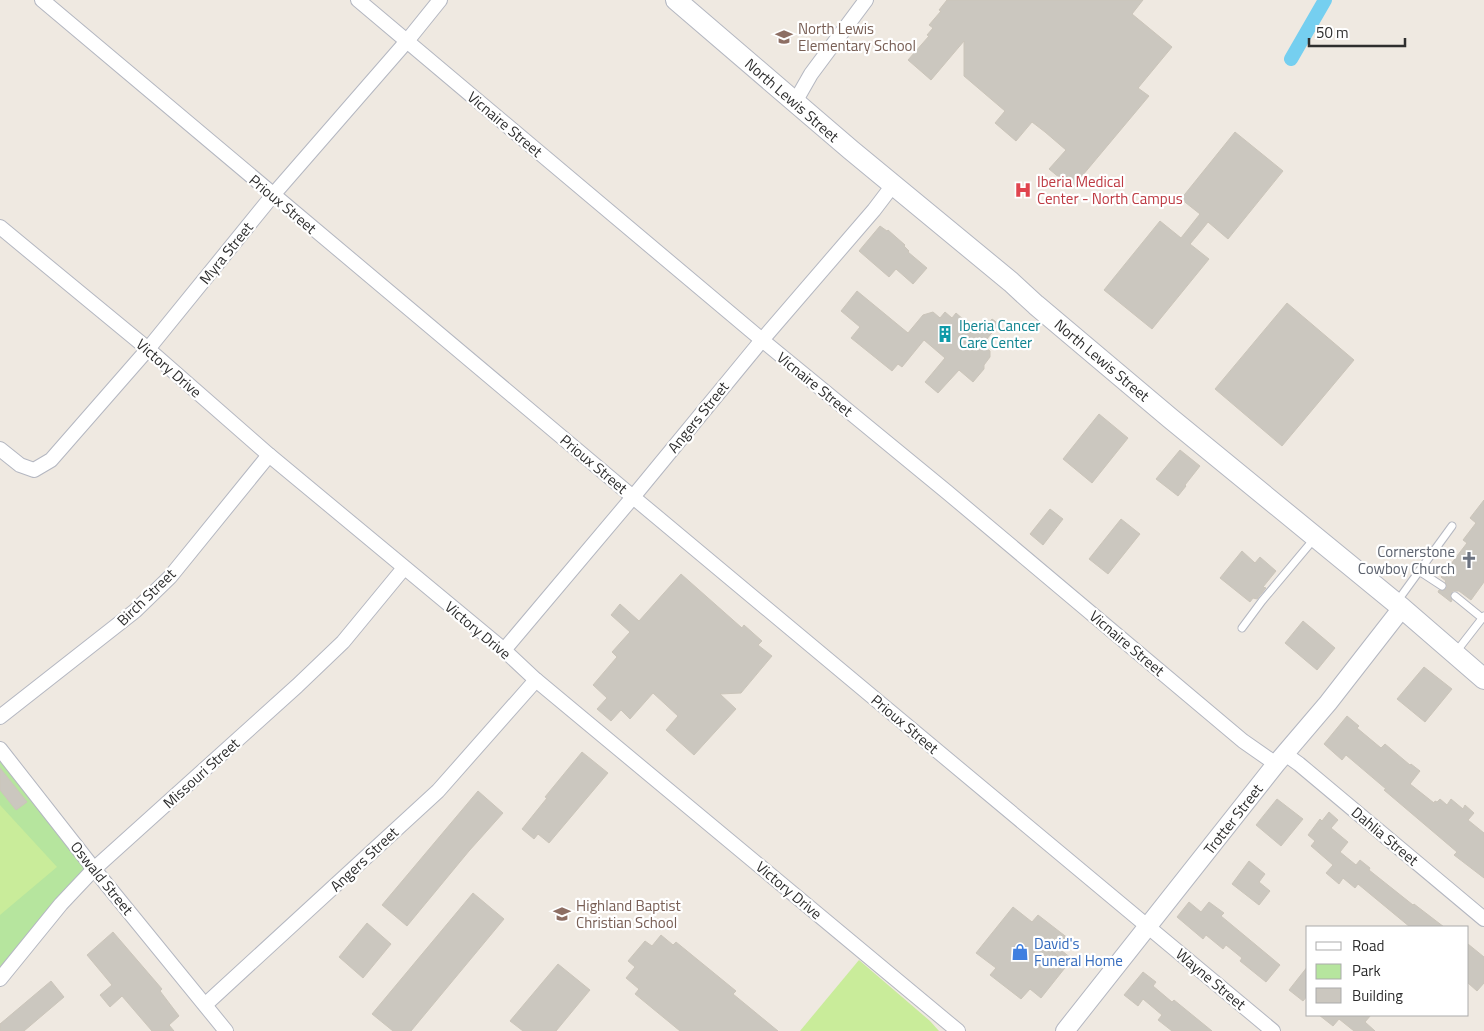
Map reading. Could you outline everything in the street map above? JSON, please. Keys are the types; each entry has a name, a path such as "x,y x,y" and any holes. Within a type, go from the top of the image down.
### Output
{"main road":[{"name":"North Lewis Street","path":"676,0 1170,418 1399,605 1484,679"}],"street":[{"name":"Prioux Street","path":"42,0 272,195 1148,926"},
{"name":"Vicnaire Street","path":"358,0 1243,741 1281,759"},
{"name":"Myra Street","path":"0,449 20,465 34,470 51,460 148,349 272,195 407,41 440,0"},
{"path":"795,102 811,74 866,0"},
{"name":"Angers Street","path":"504,650 893,185"},
{"name":"Victory Drive","path":"0,227 148,349 269,455 504,650 536,680 958,1031"},
{"name":"Birch Street","path":"0,717 135,611 163,584 269,455"},
{"name":"Missouri Street","path":"0,979 61,904 94,869 297,686 336,648 404,568"},
{"name":"Trotter Street","path":"1065,1031 1281,759 1328,703 1399,605"},
{"name":"Angers Street","path":"206,1004 438,791 536,680"},
{"name":"Oswald Street","path":"0,749 94,869 206,1004"},
{"name":"Dahlia Street","path":"1281,759 1299,764 1484,919"},
{"name":"Wayne Street","path":"1148,926 1273,1031"},
{"path":"206,1004 226,1031"}],"lane":[{"path":"1399,605 1420,571 1452,526"},
{"path":"1242,628 1262,601 1316,537"},
{"path":"1420,571 1442,586"},
{"path":"1454,654 1483,617 1455,596"}],"green space":[{"path":"0,760 87,869 0,972"},
{"path":"0,805 57,867 0,915"},
{"path":"859,960 930,1021 939,1031 800,1031"}],"building":[{"name":"Iberia Medical Center - North Campus","path":"947,0 1143,0 1132,14 1172,47 1138,88 1149,96 1072,188 1049,169 1066,150 1045,132 1032,122 1016,141 995,123 1005,111 964,76 964,41 931,80 908,60 929,36 927,35 933,28 929,25 941,11 939,10"},
{"path":"1235,132 1283,171 1228,239 1208,222 1190,244 1209,259 1152,329 1104,290 1160,221 1181,238 1200,214 1181,199"},
{"path":"880,226 888,230 905,245 908,252 927,268 913,284 896,269 889,277 859,251"},
{"path":"857,291 908,333 923,315 933,312 940,318 945,312 952,318 956,313 979,333 992,319 999,324 982,345 990,351 990,357 984,365 984,369 973,382 959,370 938,393 925,382 945,358 924,340 902,367 898,364 892,371 851,338 860,327 841,311"},
{"path":"1287,303 1354,360 1282,446 1215,389"},
{"path":"1099,414 1128,438 1092,483 1063,459"},
{"path":"1180,450 1200,466 1178,496 1156,479"},
{"name":"Cornerstone Cowboy Church","path":"1484,500 1484,582 1471,600 1459,591 1453,591 1450,596 1451,602 1438,592 1439,590 1445,590 1447,587 1446,581 1441,577 1467,543 1463,540 1476,523 1470,518"},
{"path":"1050,509 1063,519 1043,545 1030,534"},
{"path":"1121,519 1140,534 1108,574 1089,559"},
{"path":"1242,551 1255,563 1260,557 1276,571 1263,587 1266,588 1257,599 1253,598 1250,602 1220,578"},
{"path":"681,574 742,628 744,625 762,641 758,645 772,656 741,693 720,694 736,709 694,755 666,730 678,716 653,693 630,719 621,710 611,721 597,709 607,698 593,685 617,657 612,652 630,632 611,615 620,604 639,621"},
{"path":"1303,621 1335,648 1317,670 1285,643"},
{"path":"1424,667 1452,689 1425,722 1397,699"},
{"path":"1347,716 1359,726 1357,728 1381,748 1385,744 1420,771 1410,784 1434,803 1440,799 1447,805 1451,799 1463,809 1465,805 1474,813 1468,820 1484,833 1484,878 1454,855 1457,852 1346,755 1342,760 1324,744"},
{"path":"582,752 608,773 549,843 538,834 534,839 522,829 547,798 545,797"},
{"path":"0,768 27,802 16,810 0,790"},
{"path":"478,791 503,813 407,926 382,905"},
{"path":"1277,799 1303,819 1281,846 1256,825"},
{"path":"1329,812 1338,820 1331,828 1348,842 1340,852 1356,865 1360,860 1370,868 1369,870 1443,926 1409,926 1358,884 1355,888 1343,878 1339,884 1326,873 1333,865 1311,846 1315,841 1308,835 1320,819 1322,821"},
{"path":"1249,861 1265,874 1259,882 1270,891 1259,905 1232,884"},
{"path":"473,893 504,919 411,1031 393,1031 372,1014"},
{"path":"1189,902 1201,912 1209,902 1224,913 1221,916 1280,965 1266,982 1240,961 1242,958 1226,945 1223,949 1206,935 1203,939 1177,917"},
{"name":"David's Funeral Home","path":"1013,907 1032,922 1038,915 1069,939 1061,950 1072,959 1041,998 1030,989 1021,999 990,975 996,968 976,953"},
{"path":"367,923 391,944 363,978 339,957"},
{"path":"113,932 162,989 160,991 179,1016 169,1025 174,1031 152,1031 122,996 110,1007 100,995 112,985 87,955"},
{"path":"661,935 673,945 676,942 736,991 733,994 778,1031 680,1031 635,994 639,989 626,978 635,967 628,961 645,941 652,946"},
{"path":"1469,945 1484,957 1484,983 1477,991 1469,984"},
{"path":"558,964 590,990 556,1031 523,1031 510,1021"},
{"path":"1306,969 1306,997 1303,1001 1289,990"},
{"path":"1143,972 1156,982 1153,986 1172,1002 1174,1000 1212,1031 1172,1031 1158,1020 1162,1015 1143,999 1138,1006 1124,995"},
{"path":"51,981 64,997 24,1031 0,1031 0,1024"},
{"path":"1320,1016 1370,1016 1365,1022 1375,1031 1354,1031 1339,1019 1333,1026"}],"waterway":[{"path":"1291,59 1325,0"}],"place":[{"name":"North Lewis Elementary School","path":"784,37"},
{"name":"Iberia Medical Center - North Campus","path":"1023,190"},
{"name":"Iberia Cancer Care Center","path":"945,334"},
{"name":"Cornerstone Cowboy Church","path":"1469,560"},
{"name":"Highland Baptist Christian School","path":"562,914"},
{"name":"David's Funeral Home","path":"1020,952"}]}
